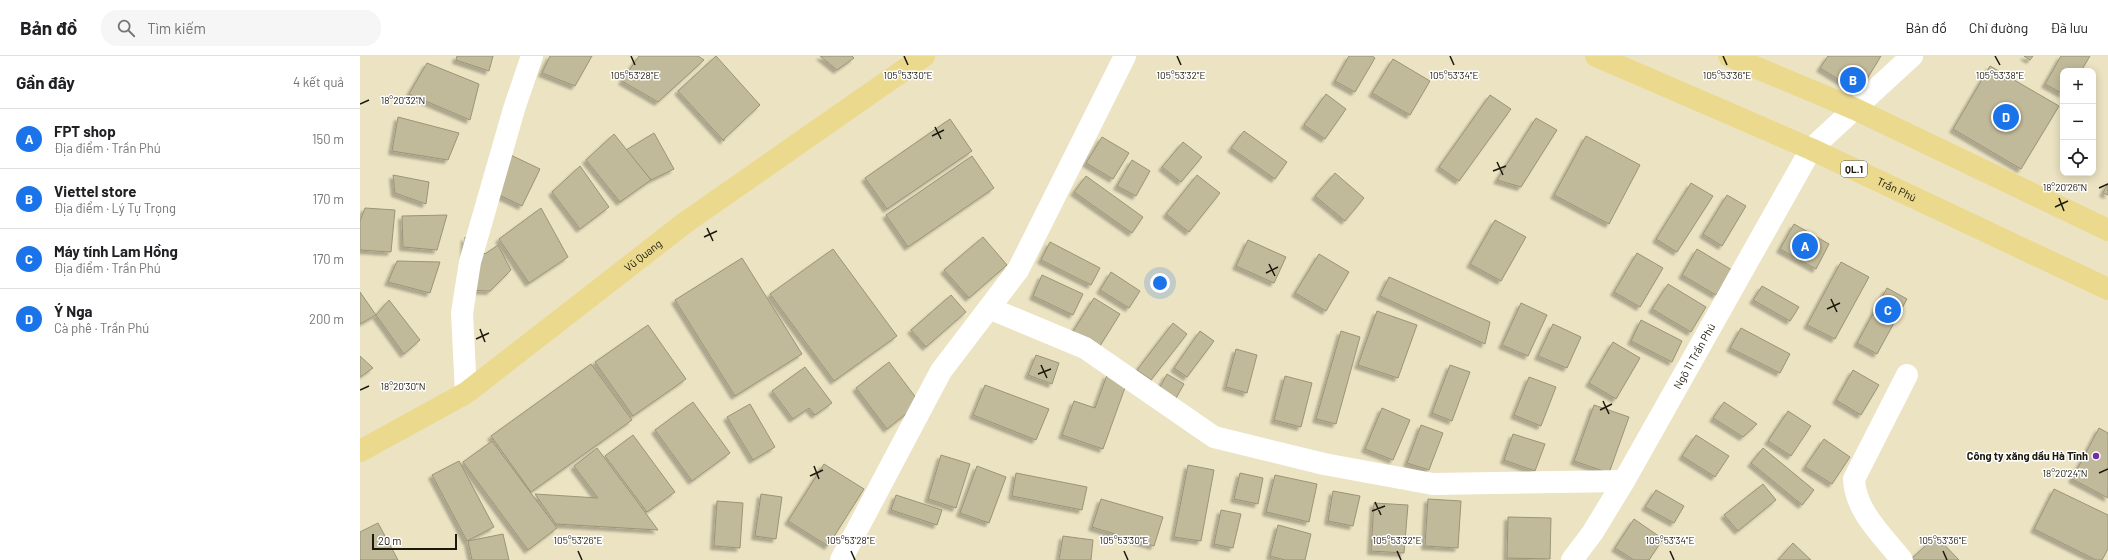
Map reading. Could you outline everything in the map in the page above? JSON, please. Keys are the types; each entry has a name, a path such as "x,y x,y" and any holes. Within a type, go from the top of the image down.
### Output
{"main road":[{"name":"Vũ Quang","path":"360,451 466,393 686,222 924,56"},
{"name":"Trần Phú","path":"1596,56 1811,149 2108,289"},
{"path":"1729,56 1854,109 2108,230"}],"street":[{"path":"466,393 462,313 470,262 514,109 532,56"},
{"path":"841,560 942,371 1018,270 1125,56"},
{"name":"Ngõ 11 Trần Phú","path":"1572,560 1594,532 1624,481 1811,149 1912,56"},
{"path":"989,308 1085,348 1214,437 1324,464 1433,484 1624,481"},
{"path":"1902,560 1861,507 1854,492 1854,478 1907,375"}],"building":[{"path":"457,56 493,56 489,71 456,60"},
{"path":"550,56 592,56 575,86 542,73"},
{"path":"639,56 698,56 704,60 658,102 622,81"},
{"path":"716,56 760,105 724,139 724,141 678,91"},
{"path":"820,56 852,56 854,58 837,70"},
{"path":"1349,56 1372,56 1375,58 1355,92 1335,81"},
{"path":"1828,56 1881,56 1859,92 1820,68"},
{"path":"2024,56 2033,56 2030,60"},
{"path":"2061,56 2090,56 2083,68 2060,68 2060,92 2045,84"},
{"path":"1393,59 1430,81 1410,115 1372,93"},
{"path":"427,63 479,84 470,120 409,94"},
{"path":"1990,66 2059,106 2021,169 1953,129"},
{"path":"1326,94 1346,109 1325,139 1304,125"},
{"path":"1490,95 1511,109 1459,181 1439,167"},
{"path":"398,117 459,133 448,160 392,151"},
{"path":"1536,118 1557,130 1521,187 1497,180"},
{"path":"950,119 972,151 887,209 865,178"},
{"path":"1244,131 1287,162 1275,179 1231,148"},
{"path":"654,133 674,169 651,180 626,150"},
{"path":"614,134 651,180 620,202 586,160"},
{"path":"1586,136 1640,165 1609,224 1554,195"},
{"path":"1102,137 1129,153 1113,179 1086,163"},
{"path":"1183,142 1202,157 1181,182 1162,167"},
{"path":"498,149 540,169 522,206 489,190"},
{"path":"972,156 994,188 908,247 886,215"},
{"path":"1132,160 1150,171 1136,196 1117,186"},
{"path":"580,166 609,207 580,229 552,192"},
{"path":"1335,173 1364,198 1345,221 1315,196"},
{"path":"393,175 429,182 426,204 395,193"},
{"path":"1197,175 1220,193 1189,232 1166,214"},
{"path":"1086,176 1143,217 1132,233 1074,192"},
{"path":"1691,183 1713,196 1677,252 1656,239"},
{"path":"2108,183 2108,195 2103,193"},
{"path":"1727,195 1746,206 1722,246 1703,234"},
{"path":"365,208 395,210 391,252 360,250 360,221"},
{"path":"541,208 568,257 529,283 499,239"},
{"path":"447,215 437,250 403,247 402,216"},
{"path":"1495,220 1526,237 1501,281 1470,264"},
{"path":"1794,224 1829,244 1816,269 1780,249"},
{"path":"465,237 485,254 498,245 511,270 490,291 464,290"},
{"path":"983,237 1007,265 969,298 944,270"},
{"path":"1248,240 1286,257 1274,283 1236,266"},
{"path":"1050,242 1100,268 1091,285 1041,260"},
{"path":"833,249 897,336 834,381 770,294"},
{"path":"1697,249 1732,270 1716,295 1682,275"},
{"path":"1637,253 1663,268 1640,307 1614,292"},
{"path":"1319,254 1349,272 1326,311 1295,293"},
{"path":"742,258 802,354 735,396 675,300"},
{"path":"397,261 440,262 430,293 388,282"},
{"path":"1841,262 1869,277 1835,339 1807,325"},
{"path":"1111,272 1140,291 1129,308 1100,290"},
{"path":"1042,275 1083,294 1073,315 1033,296"},
{"path":"1389,277 1490,322 1485,344 1380,296"},
{"path":"1668,284 1706,307 1691,332 1652,309"},
{"path":"1762,286 1799,307 1790,321 1753,300"},
{"path":"1887,288 1907,299 1877,354 1857,343"},
{"path":"360,292 376,315 360,324"},
{"path":"951,295 966,312 926,347 911,330"},
{"path":"1094,298 1120,314 1098,349 1072,333"},
{"path":"389,300 420,340 404,354 376,315"},
{"path":"1521,303 1547,315 1528,356 1502,345"},
{"path":"1377,311 1417,325 1398,378 1358,365"},
{"path":"1641,320 1682,341 1672,362 1631,341"},
{"path":"1173,323 1187,334 1151,380 1137,370"},
{"path":"1553,324 1581,337 1567,368 1538,356"},
{"path":"648,325 686,379 633,416 595,362"},
{"path":"1741,328 1790,354 1780,373 1730,348"},
{"path":"1200,331 1214,341 1187,377 1174,368"},
{"path":"1341,331 1360,337 1336,424 1316,419"},
{"path":"1613,342 1640,358 1616,399 1589,383"},
{"path":"1236,349 1257,355 1247,393 1226,387"},
{"path":"1036,355 1059,363 1052,384 1028,375"},
{"path":"360,356 373,368 360,377"},
{"path":"889,362 920,403 887,429 856,388"},
{"path":"591,364 632,420 531,492 491,436"},
{"path":"1450,365 1470,372 1452,421 1432,413"},
{"path":"805,367 832,403 815,415 809,408 793,419 772,391"},
{"path":"1853,370 1879,385 1861,415 1836,400"},
{"path":"1167,374 1184,384 1171,407 1154,398"},
{"path":"1107,375 1127,382 1103,449 1062,435 1074,401 1095,408"},
{"path":"1285,376 1312,383 1301,427 1274,420"},
{"path":"1529,377 1556,387 1541,426 1514,415"},
{"path":"985,385 1049,409 1036,440 973,415"},
{"path":"693,402 730,453 692,481 655,430"},
{"path":"1724,402 1757,424 1743,437 1713,418"},
{"path":"750,404 775,447 753,460 727,417"},
{"path":"1594,405 1629,417 1609,473 1574,461"},
{"path":"1382,408 1410,420 1393,460 1365,449"},
{"path":"1788,411 1811,426 1791,456 1768,441"},
{"path":"1421,425 1443,433 1429,470 1407,463"},
{"name":"Công ty xăng dầu Hà Tĩnh","path":"2099,428 2108,433 2108,498 2072,479"},
{"path":"1513,434 1545,444 1535,471 1504,460"},
{"path":"633,435 675,492 647,512 605,456"},
{"path":"1696,435 1729,456 1715,477 1682,456"},
{"path":"1824,439 1850,457 1832,484 1805,467"},
{"path":"492,441 557,528 528,550 463,462"},
{"path":"597,448 658,530 556,524 535,494 598,498 574,466"},
{"path":"1763,448 1814,490 1802,505 1751,463"},
{"path":"941,455 970,464 956,508 928,499"},
{"path":"459,461 494,527 467,541 432,475"},
{"path":"824,464 864,489 828,546 788,521"},
{"path":"1188,465 1214,470 1201,541 1174,537"},
{"path":"977,466 1006,477 989,523 960,513"},
{"path":"1016,473 1087,487 1082,510 1012,496"},
{"path":"1240,473 1263,478 1258,504 1234,499"},
{"path":"1275,475 1317,484 1309,522 1266,512"},
{"path":"1763,484 1776,500 1738,531 1724,515"},
{"path":"2054,489 2108,515 2108,549 2102,560 2096,560 2034,529"},
{"path":"1656,490 1684,506 1674,523 1645,507"},
{"path":"1333,491 1360,496 1353,526 1328,521"},
{"path":"761,494 782,497 776,539 755,536"},
{"path":"896,495 942,510 937,525 891,510"},
{"path":"1101,499 1163,517 1154,546 1092,527"},
{"path":"1428,499 1461,501 1458,548 1425,546"},
{"path":"717,501 743,503 740,548 714,546"},
{"path":"1374,503 1408,505 1404,553 1371,551"},
{"path":"1221,510 1241,514 1233,548 1214,544"},
{"path":"1508,517 1551,518 1550,559 1507,558"},
{"path":"1634,519 1663,539 1649,560 1634,560 1615,548"},
{"path":"378,523 398,560 360,560 360,532"},
{"path":"1278,525 1311,534 1305,560 1285,560 1270,556"},
{"path":"503,534 509,560 472,560 468,541"},
{"path":"1063,536 1093,540 1091,560 1059,560"},
{"path":"1936,536 1959,560 1911,559"},
{"path":"1793,543 1811,560 1778,560"}],"place":[{"name":"Viettel store","path":"1853,80"},
{"name":"Ý Nga","path":"2006,117"},
{"name":"FPT shop","path":"1805,246"},
{"name":"Máy tính Lam Hồng","path":"1888,310"},
{"name":"Công ty xăng dầu Hà Tĩnh","path":"2096,456"}]}
